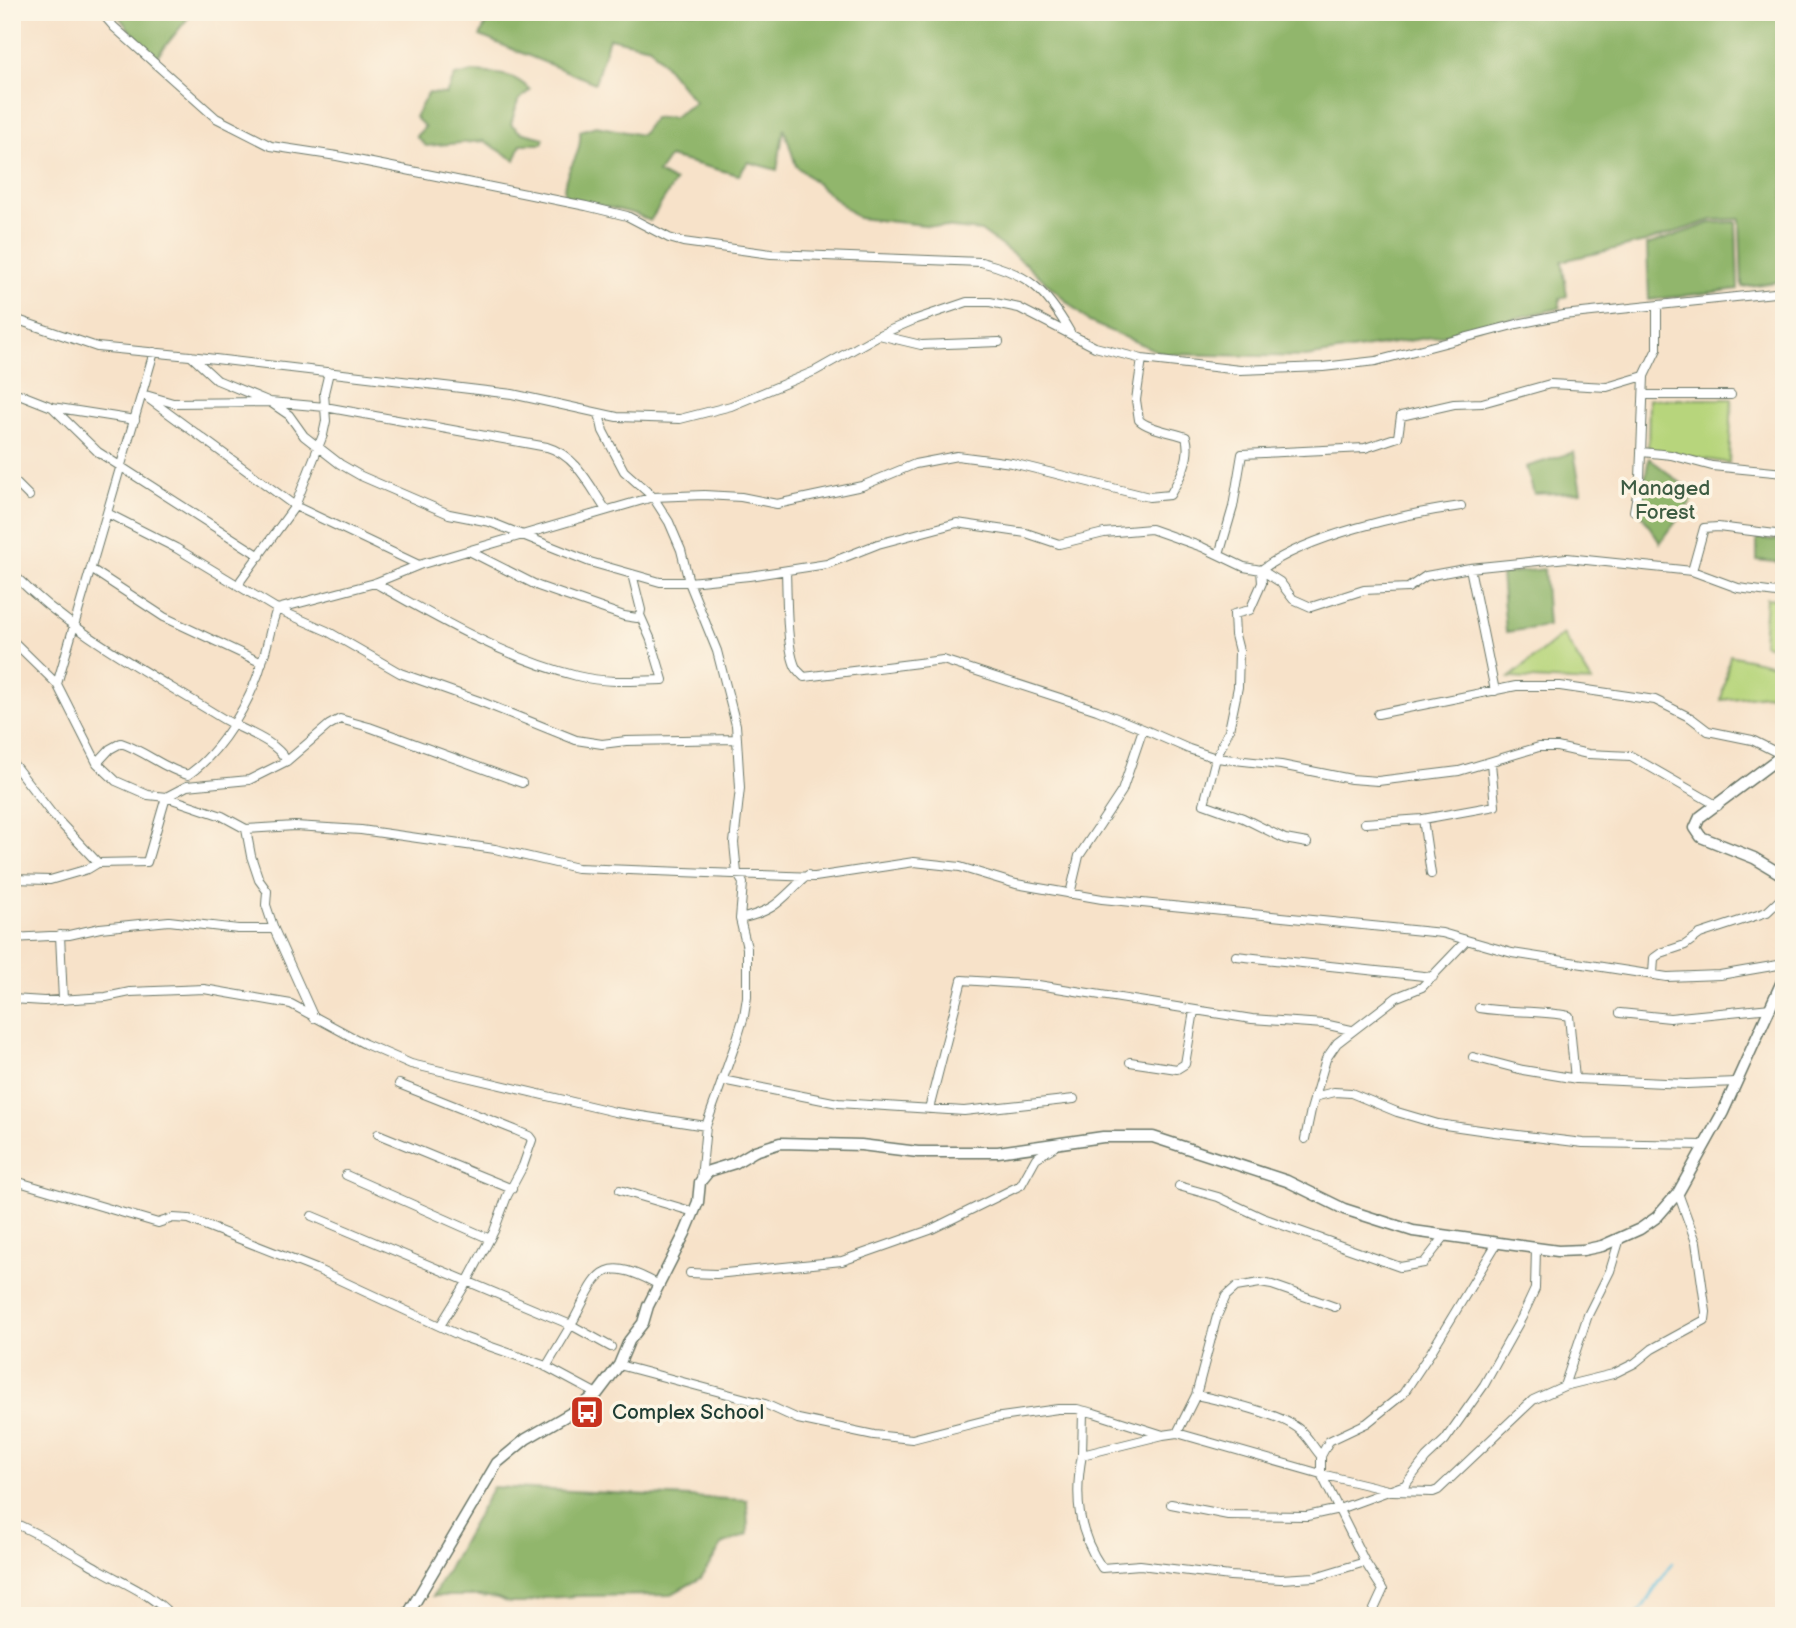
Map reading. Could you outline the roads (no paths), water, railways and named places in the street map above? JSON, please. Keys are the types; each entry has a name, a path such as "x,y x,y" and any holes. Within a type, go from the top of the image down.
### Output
{"main road":[{"path":"1783,755 1698,819 1697,833 1708,841 1754,858 1784,876"},
{"path":"407,1616 497,1463 526,1439 576,1410 597,1394 619,1365 629,1341 643,1323 648,1306 694,1212 701,1182 709,1171 736,1163 755,1151 780,1143 862,1145 918,1152 998,1152 1116,1136 1153,1136 1287,1181 1344,1209 1381,1223 1413,1231 1497,1243 1558,1251 1583,1250 1602,1246 1640,1229 1657,1217 1678,1193 1738,1082 1784,977"}],"street":[{"path":"101,12 114,27 216,118 271,146 349,158 586,206 634,219 669,238 683,242 771,254 981,262 1007,268 1041,290 1055,305 1070,333"},
{"path":"12,318 97,347 512,394 631,418 680,419 731,406 815,371 879,335 939,310 967,302 990,302 1018,308 1095,347 1142,359 1240,370 1323,367 1376,361 1517,324 1563,315 1784,292"},
{"path":"1634,511 1642,452 1644,376 1657,349 1657,306"},
{"path":"879,335 921,345 999,342"},
{"path":"57,684 154,352"},
{"path":"190,356 217,380 270,402 289,415 304,436 340,464 377,483 449,514 490,522 578,558 660,582 689,582 827,564 878,544 957,523 1026,533 1059,544 1104,533 1151,529 1202,547 1244,567 1261,570 1280,582 1293,599 1311,607 1364,590 1408,588 1426,576 1469,568 1567,558 1692,571 1738,588 1784,594"},
{"path":"277,610 375,583 419,565 653,497 704,495 777,505 862,486 915,464 957,456 1012,463 1149,497 1170,495 1181,475 1189,447 1186,437 1144,425 1139,420 1136,401 1142,359"},
{"path":"239,586 295,506 326,421 324,393 329,372"},
{"path":"1219,555 1233,507 1242,454 1365,448 1398,437 1401,416 1454,404 1482,403 1550,384 1607,387 1644,376"},
{"path":"12,397 19,394 52,407 135,420"},
{"path":"142,394 173,402 270,402 325,407 561,451 575,464 606,510"},
{"path":"142,394 295,506 419,565"},
{"path":"1644,395 1731,395"},
{"path":"52,407 98,452 260,556"},
{"path":"599,413 603,431 624,471 653,497 681,550 689,582 717,651 736,725 740,788 734,843 737,873 743,883 740,919 747,948 747,997 744,1016 706,1126 701,1182"},
{"path":"1642,452 1671,455 1713,466 1784,473"},
{"path":"12,479 29,496"},
{"path":"1261,570 1279,556 1332,537 1418,512 1461,506"},
{"path":"107,513 176,548 277,610 327,631 400,673 576,740 602,744 626,741 737,739"},
{"path":"1692,571 1704,528 1718,527 1784,535"},
{"path":"469,551 537,586 624,616 636,618 640,615"},
{"path":"1469,568 1495,691"},
{"path":"91,569 164,617 262,663"},
{"path":"1261,570 1262,583 1250,610 1234,614 1239,651 1238,687 1229,730 1216,758 1204,804 1243,818 1285,839 1307,843"},
{"path":"786,571 788,625 792,649 796,669 804,677 943,660 1097,710 1216,758 1281,765 1351,779 1378,781 1459,771 1539,747 1557,747 1588,754 1631,756 1718,806"},
{"path":"12,573 74,626 233,725 264,740 282,754 286,761"},
{"path":"375,583 466,633 577,677 615,682 663,680 652,640 640,615 632,574"},
{"path":"97,763 110,749 121,743 140,749 175,772 188,775 200,767 233,725 250,696 277,610"},
{"path":"12,640 57,684 97,763 116,781 148,795 166,797 222,816 246,829 295,826 361,830 495,849 577,868 815,877 914,862 960,867 1016,884 1070,894 1190,909 1442,933 1512,953 1667,977 1701,977 1784,964"},
{"path":"1378,714 1516,686 1560,686 1655,700 1691,718 1708,731 1752,740 1783,755"},
{"path":"12,879 50,880 98,863 147,862 166,797 187,786 249,780 286,761 340,719 522,783"},
{"path":"1070,894 1079,856 1122,791 1143,729"},
{"path":"1365,823 1423,819 1495,806 1491,763"},
{"path":"15,766 52,814 98,863"},
{"path":"1423,819 1431,874"},
{"path":"246,829 259,880 267,891 266,905 274,929 314,1018"},
{"path":"740,919 776,906 808,875"},
{"path":"1653,974 1654,958 1661,953 1685,945 1700,933 1767,912 1784,896"},
{"path":"12,937 60,935 135,923 169,921 238,929 274,929"},
{"path":"60,935 63,1000"},
{"path":"1305,1139 1326,1059 1337,1042 1397,997 1422,987 1466,941"},
{"path":"1236,956 1433,977"},
{"path":"929,1110 962,980 1038,985 1194,1011 1252,1019 1324,1024 1351,1030"},
{"path":"12,999 63,1000 106,997 130,992 204,989 291,1004 365,1044 411,1063 615,1112 706,1126"},
{"path":"1479,1008 1499,1012 1548,1012 1569,1016 1574,1079"},
{"path":"1620,1013 1670,1018 1771,1008"},
{"path":"1130,1062 1177,1069 1185,1064 1194,1011"},
{"path":"1473,1057 1574,1079 1686,1084 1738,1082"},
{"path":"722,1080 838,1103 929,1110 964,1111 1074,1098"},
{"path":"399,1084 529,1136 531,1140 530,1148 490,1239 440,1326"},
{"path":"1314,1097 1334,1092 1351,1093 1397,1112 1438,1124 1583,1143 1704,1145"},
{"path":"378,1134 512,1189"},
{"path":"690,1273 727,1273 842,1261 930,1230 1021,1185 1036,1158 1059,1143"},
{"path":"346,1175 490,1239"},
{"path":"12,1180 158,1223 173,1218 189,1219 316,1269 463,1337 546,1367 597,1394"},
{"path":"1179,1186 1218,1197 1264,1218 1400,1267 1424,1263 1445,1236"},
{"path":"620,1190 694,1212"},
{"path":"1082,1455 1177,1433 1392,1491 1438,1490 1533,1400 1564,1386 1613,1374 1635,1363 1651,1349 1704,1320 1706,1317 1696,1242 1678,1193"},
{"path":"312,1216 571,1325 611,1347"},
{"path":"1564,1386 1588,1315 1610,1271 1620,1238"},
{"path":"1371,1616 1383,1590 1365,1562 1321,1474 1321,1456 1329,1441 1367,1423 1402,1394 1431,1352 1497,1243"},
{"path":"1171,1504 1228,1515 1307,1516 1339,1509 1405,1485 1426,1458 1445,1440 1484,1385 1535,1289 1536,1248"},
{"path":"546,1367 596,1277 605,1270 619,1269 659,1285"},
{"path":"1177,1433 1196,1395 1217,1316 1226,1297 1236,1287 1260,1283 1272,1285 1335,1307"},
{"path":"619,1365 765,1404 798,1419 874,1435 912,1439 994,1418 1058,1409 1083,1411 1163,1435"},
{"path":"1196,1395 1282,1420 1299,1429 1321,1456"},
{"path":"1083,1411 1077,1507 1091,1552 1102,1568 1140,1565 1281,1579 1315,1577 1365,1562"},
{"path":"12,1522 46,1536 133,1586 158,1601 173,1616"}],"waterway":[{"path":"1637,1616 1672,1563"}],"place":[{"name":"Complex School","path":"587,1412"}],"park label":[{"name":"Managed Forest","path":"1665,500"}]}
